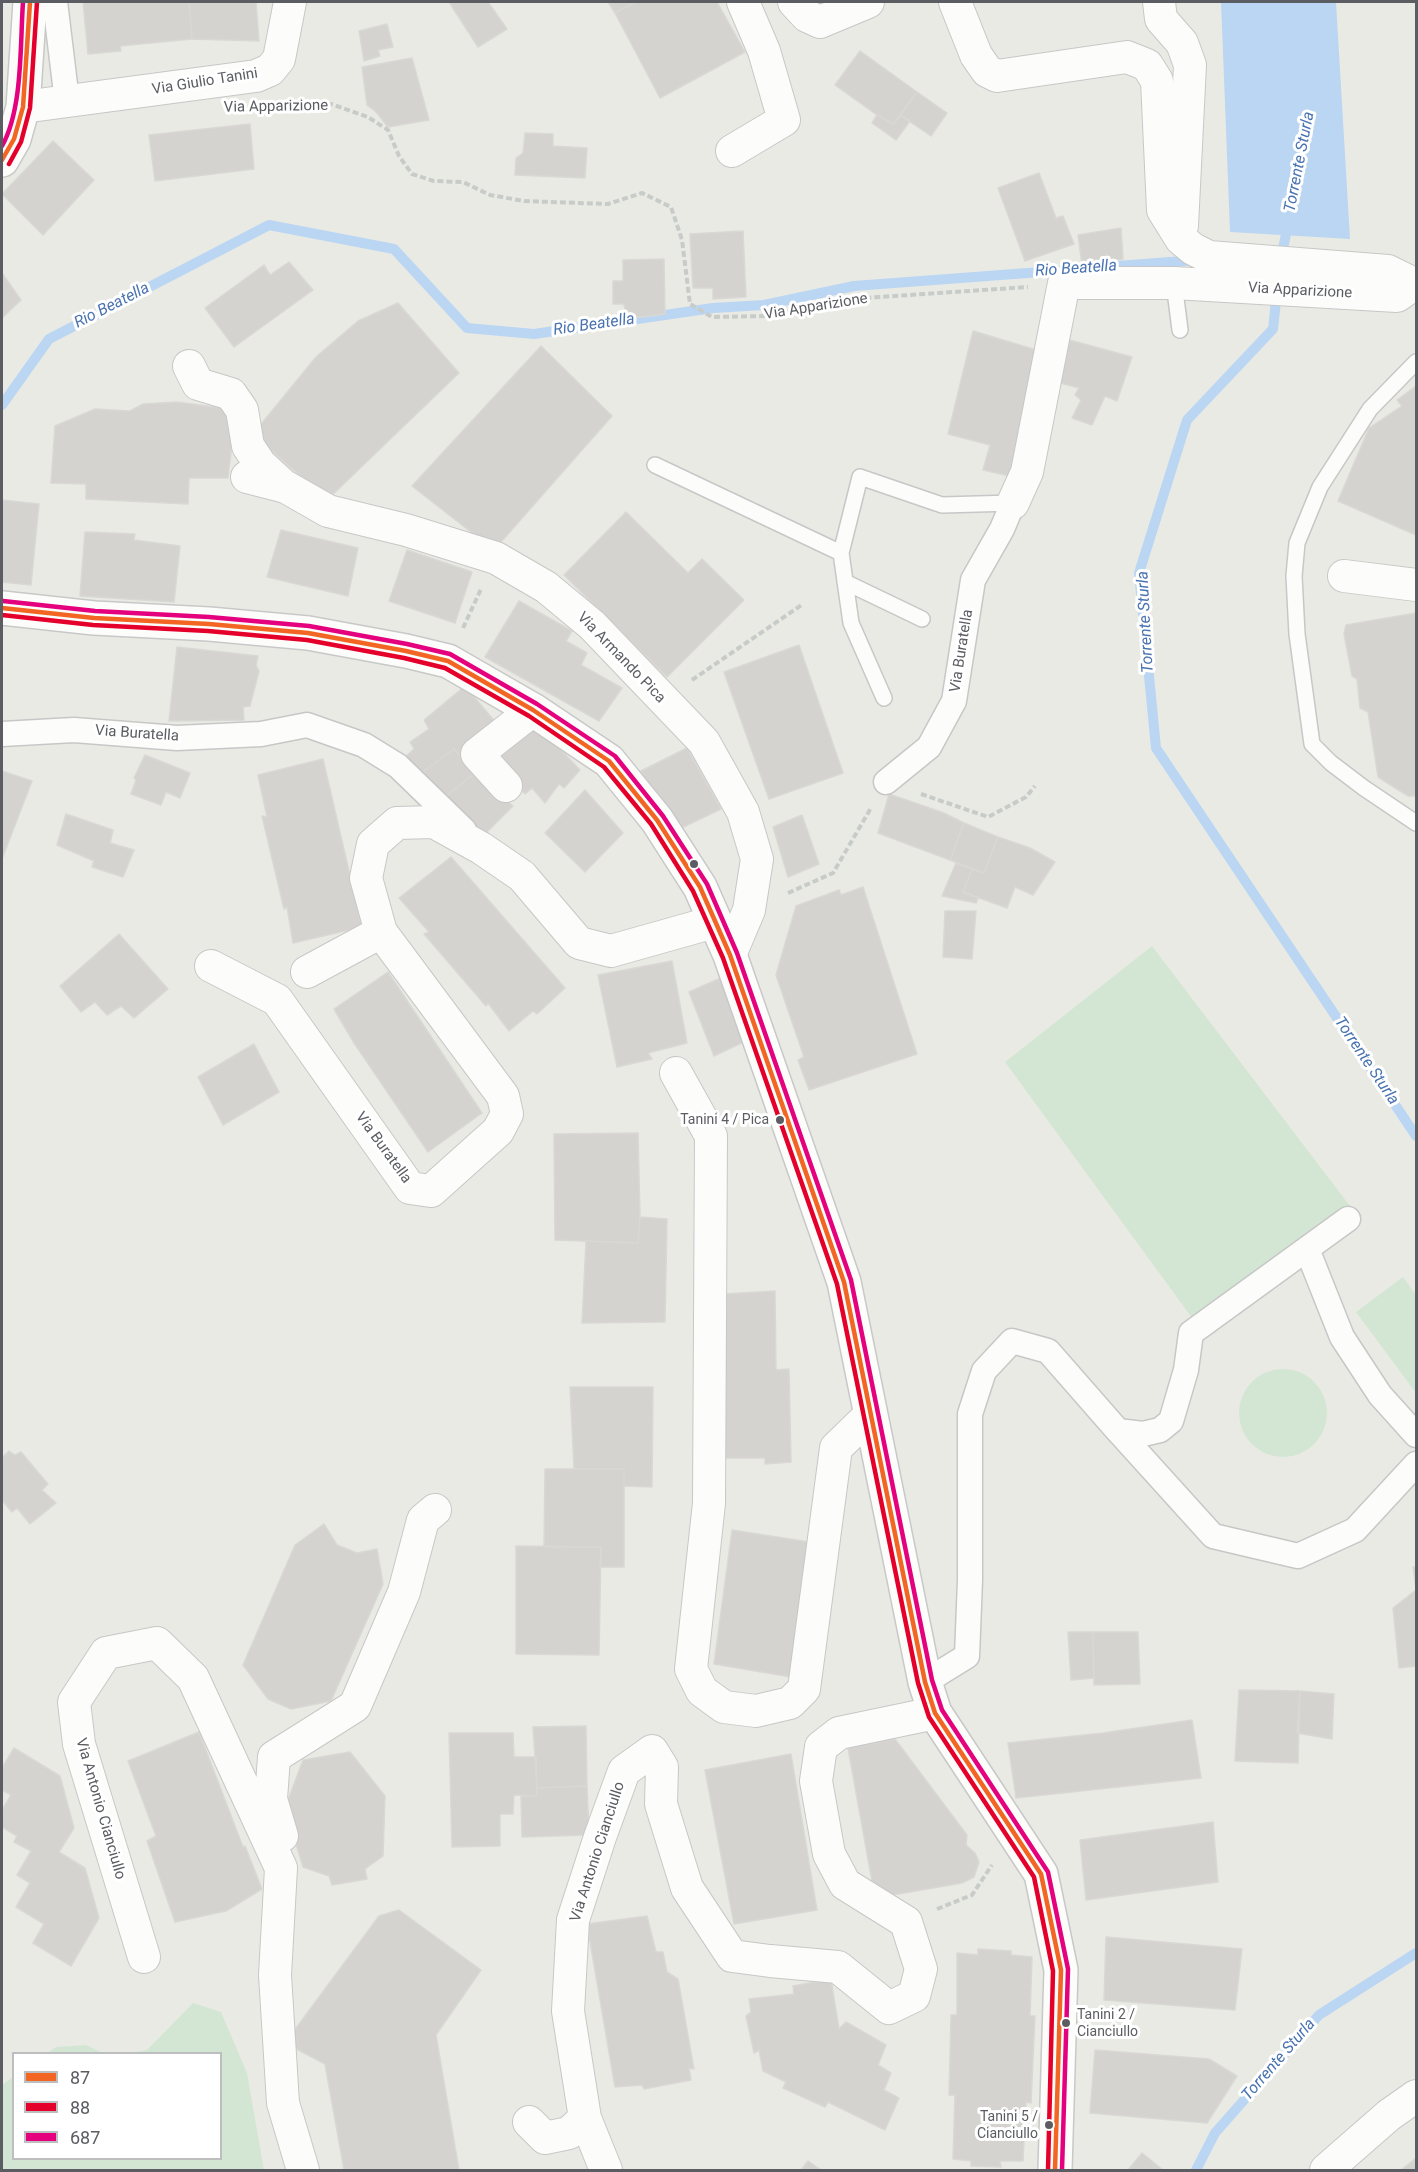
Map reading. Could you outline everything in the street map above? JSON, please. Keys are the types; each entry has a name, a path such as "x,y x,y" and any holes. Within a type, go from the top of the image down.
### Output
{"main road":[{"path":"2,160 14,139 24,107 30,2"},
{"path":"2,608 94,618 209,624 308,633 448,661 533,710 609,761 657,820 700,887 730,956 844,1282 925,1682 935,1713 1041,1874 1061,1970 1055,2170"}],"street":[{"path":"55,2 67,101"},
{"name":"Via Giulio Tanini","path":"24,107 256,76 270,70 279,59 290,2"},
{"path":"732,151 784,120 764,51 743,2"},
{"path":"794,2 807,16 820,22 868,2"},
{"path":"955,2 976,55 987,72 997,76 1127,57 1147,65 1157,81 1163,210 1181,239 1193,249 1195,275"},
{"path":"1159,2 1161,19 1182,43 1190,65 1181,239"},
{"name":"Via Apparizione","path":"1064,283 1195,275 1404,284"},
{"name":"Via Buratella","path":"886,782 929,747 954,701 973,580 1002,529 1027,472 1064,283"},
{"name":"Via Armando Pica","path":"189,366 198,384 231,394 242,410 248,446 260,464 286,487 328,512 406,530 496,558 546,587 592,625 704,742 743,812 757,859 749,910 730,956"},
{"name":"Via Armando Pica","path":"248,477 286,487"},
{"path":"1344,576 1416,585"},
{"path":"506,786 477,754 533,710"},
{"name":"Via Buratella","path":"2,734 74,730 177,738 261,734 308,725 364,745 398,766 482,849"},
{"name":"Via Buratella","path":"211,966 278,1000 410,1188 431,1191 498,1131 507,1114 503,1096 381,932 366,878 373,844 398,823 434,822 482,849 522,876 579,943 611,951 714,922"},
{"path":"307,972 381,932"},
{"path":"676,1073 711,1136 709,1503 691,1669 702,1691 724,1707 756,1711 790,1703 804,1689 836,1448 870,1414"},
{"path":"1118,1431 1143,1434 1160,1430 1171,1421 1186,1370 1191,1333 1348,1219"},
{"path":"1306,1249 1342,1337 1380,1395 1416,1434"},
{"path":"925,1682 967,1656 970,1580 970,1414 984,1371 1012,1341 1048,1351 1213,1536 1298,1556 1355,1530 1416,1464"},
{"name":"Via Antonio Cianciullo","path":"275,1975 299,1892 272,1799 274,1757 355,1706 404,1592 423,1520 435,1510"},
{"name":"Via Antonio Cianciullo","path":"144,1957 79,1744 74,1702 106,1653 157,1644 192,1678 281,1868 275,1975 283,2103 303,2170"},
{"path":"906,1922 845,1884 829,1854 816,1782 821,1747 839,1733 935,1713"},
{"name":"Via Antonio Cianciullo","path":"606,2170 585,2118 568,2011 573,1920 624,1771 652,1751 662,1767 661,1804 687,1888 732,1956 838,1966 889,2008 914,1996 921,1969 906,1922"},
{"path":"1326,2170 1389,2115 1416,2096"},
{"path":"529,2122 545,2138 569,2133 585,2118"}],"lane":[{"path":"1180,330 1195,275"},
{"path":"1416,362 1370,409 1320,487 1297,543 1294,576 1297,634 1312,744 1331,763 1416,823"},
{"path":"654,465 841,553"},
{"path":"884,698 851,623 841,553 860,477 942,505 1013,503"},
{"path":"845,582 922,619"}],"path":[{"name":"Via Apparizione","path":"275,105 331,104 368,117 388,130 399,156 412,174 434,181 463,182 489,195 524,201 608,204 642,194 672,207 682,240 690,304 712,317 766,316 850,299 995,291 1064,283"},
{"path":"448,661 496,558"},
{"path":"662,700 803,604"},
{"path":"749,910 833,873 886,782 988,817 1026,797 1035,786"},
{"path":"906,1922 972,1895 1014,1832"}],"green space":[{"path":"1152,946 1350,1206 1195,1322 1005,1062"},
{"path":"1403,1277 1416,1295 1416,1393 1356,1312"},
{"path":"1283,1369 1300,1373 1314,1382 1323,1396 1327,1413 1323,1430 1314,1444 1300,1453 1283,1457 1266,1453 1252,1444 1243,1430 1239,1413 1243,1396 1252,1382 1266,1373"},
{"path":"193,2003 221,2012 247,2073 264,2170 2,2170 2,2085 12,2078 12,2160 222,2160 222,2052 136,2052 147,2050"},
{"path":"86,2045 101,2052 48,2052 56,2047"}],"water":[{"path":"1221,2 1336,2 1350,239 1230,232"}],"building":[{"path":"83,2 189,2 192,39 120,46 121,51 88,54"},
{"path":"189,2 256,2 259,41 192,39"},
{"path":"449,2 488,2 507,29 478,47"},
{"path":"608,2 636,2 615,13"},
{"path":"636,2 717,2 745,52 660,98 615,13"},
{"path":"387,24 393,47 378,50 380,56 364,61 359,31"},
{"path":"860,51 917,92 894,124 877,115 835,85"},
{"path":"412,58 429,120 388,127 367,105 362,67"},
{"path":"917,92 947,113 931,136 900,115"},
{"path":"877,115 894,124 900,115 910,121 896,140 872,123"},
{"path":"250,124 254,169 155,181 149,135"},
{"path":"525,133 553,134 553,146 587,148 585,178 515,175 516,158 523,153"},
{"path":"53,141 94,180 43,235 2,194"},
{"path":"1039,173 1056,218 1063,216 1074,244 1025,261 998,188"},
{"path":"1121,228 1123,259 1082,265 1078,235"},
{"path":"743,231 746,297 713,299 713,288 693,288 690,234"},
{"path":"664,259 665,314 626,319 624,304 613,304 613,281 623,281 623,260"},
{"path":"289,262 313,290 234,347 205,308 264,265 270,275"},
{"path":"2,273 21,300 2,318"},
{"path":"398,303 459,373 327,500 253,434 316,357 358,321"},
{"path":"973,331 1043,352 1010,476 983,470 990,445 948,434"},
{"path":"1062,338 1132,357 1117,401 1105,396 1092,425 1072,418 1081,400 1075,395 1079,388 1049,380"},
{"path":"541,346 612,416 494,550 412,486"},
{"path":"1416,386 1416,535 1338,501 1369,428 1402,406 1397,400"},
{"path":"177,402 236,410 228,478 189,478 188,504 86,499 86,484 51,483 55,426 95,409 130,411 143,404"},
{"path":"2,500 39,504 31,585 2,582"},
{"path":"626,512 688,573 702,559 744,600 667,677 564,575"},
{"path":"281,530 358,548 348,596 267,577"},
{"path":"85,532 135,534 134,540 180,546 174,602 80,596"},
{"path":"407,550 472,572 455,623 389,601"},
{"path":"519,601 572,631 566,641 587,653 581,665 622,688 599,721 485,657"},
{"path":"1416,613 1416,796 1408,796 1378,777 1368,712 1360,708 1357,679 1352,676 1344,634 1346,625"},
{"path":"799,645 843,773 769,799 724,672"},
{"path":"177,647 258,656 256,665 259,671 250,706 243,707 244,720 169,721"},
{"path":"465,686 497,724 462,757 454,749 421,773 404,758 414,749 410,742 429,729 424,720"},
{"path":"530,726 563,752 580,770 564,788 559,784 545,803 532,788 525,794 495,762"},
{"path":"687,748 721,809 677,830 641,771"},
{"path":"454,749 475,773 444,798 421,773"},
{"path":"145,755 190,773 180,798 166,792 161,805 131,794 136,780 134,778"},
{"path":"323,759 362,927 293,943 287,907 284,909 262,816 267,817 258,775"},
{"path":"2,771 32,781 2,859"},
{"path":"475,773 513,806 484,835 444,798"},
{"path":"585,790 623,833 585,872 545,833"},
{"path":"889,794 944,813 964,823 950,860 878,833"},
{"path":"66,814 113,830 110,843 134,850 123,877 92,867 94,861 57,845"},
{"path":"802,815 819,864 788,877 773,827"},
{"path":"964,823 998,837 984,873 950,860"},
{"path":"998,837 1030,848 1055,862 1033,895 1015,887 1007,908 963,892 972,869 984,873"},
{"path":"451,857 565,988 537,1014 533,1011 509,1031 488,1003 486,1006 424,934 429,932 399,898"},
{"path":"956,863 972,869 963,892 978,898 976,903 942,896"},
{"path":"863,887 917,1054 809,1090 798,1060 804,1057 776,975 796,906 839,890 841,895"},
{"path":"945,911 976,911 972,959 943,957"},
{"path":"119,934 168,989 134,1018 121,1006 107,1015 95,1002 81,1012 60,986"},
{"path":"672,961 687,1043 648,1053 652,1059 617,1067 598,975"},
{"path":"388,972 482,1113 428,1152 354,1043 334,1009"},
{"path":"723,977 750,1039 714,1056 689,992"},
{"path":"254,1044 279,1092 223,1125 198,1077"},
{"path":"638,1133 640,1217 638,1243 555,1240 554,1134"},
{"path":"640,1217 667,1219 665,1322 582,1323 586,1241 638,1243"},
{"path":"775,1291 776,1370 789,1369 791,1462 765,1464 765,1458 723,1458 724,1294"},
{"path":"570,1387 653,1387 652,1487 624,1486 624,1469 574,1469"},
{"path":"9,1451 15,1455 21,1452 48,1484 42,1490 56,1503 30,1524 17,1508 12,1512 2,1500 2,1458"},
{"path":"545,1469 624,1469 624,1567 600,1567 601,1547 544,1547"},
{"path":"324,1524 337,1545 357,1553 377,1549 383,1584 331,1701 291,1709 268,1699 243,1665 295,1545"},
{"path":"732,1530 809,1542 791,1677 714,1664"},
{"path":"516,1546 601,1547 599,1655 516,1654"},
{"path":"1413,1567 1416,1567 1416,1589"},
{"path":"1416,1590 1416,1666 1399,1668 1393,1608"},
{"path":"1068,1632 1093,1632 1094,1678 1071,1680"},
{"path":"1093,1632 1138,1632 1140,1684 1094,1685"},
{"path":"1239,1690 1300,1691 1298,1763 1235,1761"},
{"path":"1300,1691 1334,1694 1332,1739 1297,1733"},
{"path":"1192,1720 1201,1778 1016,1798 1008,1743 1103,1733"},
{"path":"586,1726 587,1786 537,1788 533,1727"},
{"path":"199,1732 243,1847 245,1846 262,1889 226,1911 175,1922 147,1841 156,1836 128,1761"},
{"path":"449,1733 513,1733 514,1757 536,1757 537,1796 514,1795 513,1814 500,1814 500,1846 452,1847"},
{"path":"895,1739 967,1835 966,1845 975,1853 979,1862 974,1877 962,1883 875,1898 848,1748"},
{"path":"14,1748 60,1776 74,1828 59,1852 85,1868 99,1918 71,1966 33,1943 44,1924 16,1907 30,1883 17,1875 31,1851 14,1842 17,1836 2,1827 2,1810 11,1795 2,1790 2,1768"},
{"path":"350,1752 385,1796 383,1856 365,1869 367,1879 332,1885 329,1876 303,1867 285,1808 303,1760"},
{"path":"791,1754 817,1910 734,1924 705,1770"},
{"path":"587,1786 589,1835 522,1837 521,1796 537,1796 537,1788"},
{"path":"1213,1822 1218,1882 1086,1900 1080,1840"},
{"path":"399,1910 481,1970 436,2035 459,2170 344,2170 325,2064 285,2043 379,1916"},
{"path":"647,1916 656,1952 663,1952 667,1972 678,1979 694,2069 689,2068 691,2080 644,2089 642,2085 615,2087 587,1924"},
{"path":"1106,1937 1242,1949 1235,2010 1104,2000"},
{"path":"978,1949 1011,1951 1011,1955 1032,1957 1030,2016 1035,2016 1031,2103 1026,2102 1023,2161 1000,2161 1001,2167 971,2166 971,2161 953,2159 955,2095 949,2095 951,2015 957,2015 957,1953 978,1955"},
{"path":"831,1979 839,2029 846,2022 886,2045 878,2065 891,2073 884,2090 899,2098 885,2130 828,2102 825,2107 783,2088 786,2082 763,2071 759,2050 754,2053 746,2016 751,2012 749,1999 794,1994 793,1986"},
{"path":"1095,2050 1209,2059 1237,2076 1207,2123 1090,2113"},
{"path":"1142,2153 1163,2170 1128,2170"},
{"path":"1416,2158 1416,2170 1401,2170"},
{"path":"808,2161 821,2170 801,2170"}],"waterway":[{"name":"Torrente Sturla","path":"1281,259 1288,224"},
{"name":"Rio Beatella","path":"2,405 49,339 269,225 394,249 467,328 534,334 713,308 764,305 854,286 1068,270"},
{"name":"Rio Beatella","path":"1090,268 1197,260"},
{"name":"Torrente Sturla","path":"1277,292 1273,329 1187,420 1139,573 1156,748 1416,1136"},
{"name":"Torrente Sturla","path":"1196,2170 1215,2133 1319,2015 1416,1953"}],"transit line":[{"name":"687","path":"2,146 9,131 17,95 23,2"},
{"name":"87","path":"2,160 14,139 23,107 30,2"},
{"name":"88","path":"9,164 21,142 30,108 37,2"},
{"name":"687","path":"3,601 95,611 209,617 309,626 450,654 537,704 615,756 663,816 707,884 737,953 851,1280 932,1680 942,1710 1048,1872 1068,1969 1062,2170"},
{"name":"87","path":"2,608 94,618 209,624 308,633 448,661 533,710 609,761 657,820 700,887 730,955 844,1282 925,1682 935,1713 1041,1874 1061,1970 1055,2170"},
{"name":"88","path":"2,615 93,625 208,631 307,640 445,668 529,716 604,767 651,824 693,891 723,958 837,1284 918,1683 929,1717 1034,1877 1053,1971 1048,2170"}],"place":[{"name":"Tanini 4 / Pica","path":"780,1120"},
{"name":"Tanini 2 / Cianciullo","path":"1066,2023"},
{"name":"Tanini 5 / Cianciullo","path":"1049,2125"}]}
